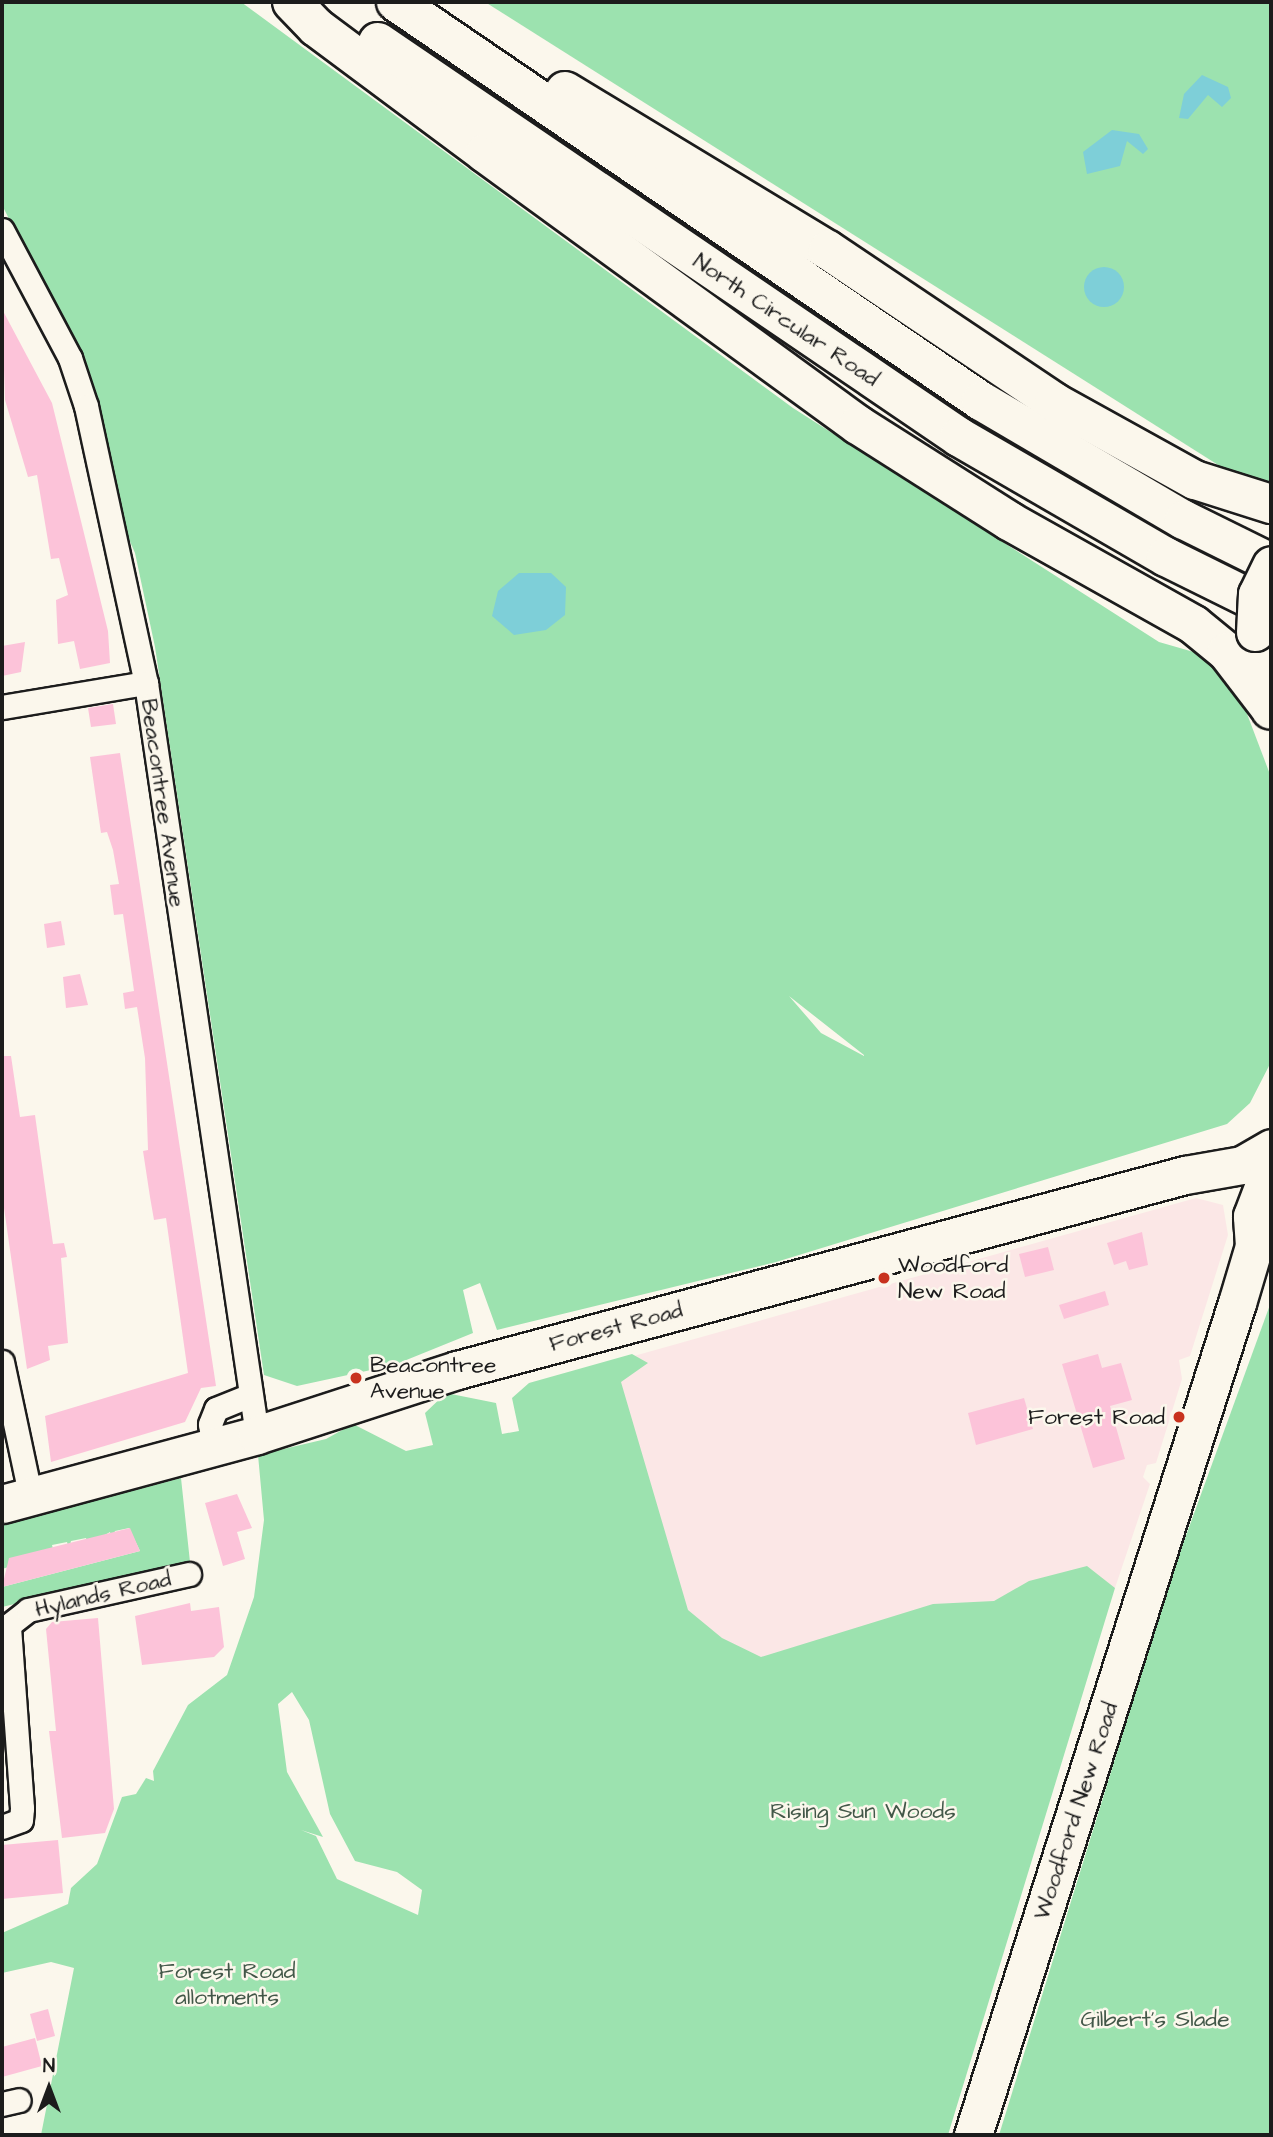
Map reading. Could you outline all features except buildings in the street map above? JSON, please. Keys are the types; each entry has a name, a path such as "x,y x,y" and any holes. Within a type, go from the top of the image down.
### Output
{"highway":[{"path":"292,2 316,27 463,137 858,425 1009,521 1194,625 1227,652 1270,710"},
{"name":"North Circular Road","path":"318,2 958,436 1130,537 1263,621"},
{"name":"North Circular Road","path":"396,2 981,401 1184,520 1271,564"},
{"path":"408,2 487,41 729,188 1054,402 1195,480 1271,503"}],"main road":[{"path":"1270,710 1263,621 1257,594 1271,564"},
{"path":"1259,1228 1199,1173 1271,1125"},
{"name":"Forest Road","path":"16,1501 257,1435 457,1370 1199,1173 1271,1149"},
{"name":"Woodford New Road","path":"974,2135 1259,1228 1271,1166"}],"street":[{"name":"Beacontree Avenue","path":"2,230 70,358 86,406 146,683 249,1396 257,1435"},
{"path":"2,707 146,683"},
{"path":"2,1362 16,1501"},
{"path":"214,1447 210,1424 216,1409 249,1396"},
{"name":"Hylands Road","path":"11,1823 9,1625 28,1610 189,1574"}],"shaded area":[{"path":"1196,1198 1223,1205 1228,1235 1190,1356 1179,1360 1182,1379 1156,1463 1147,1465 1143,1477 1150,1484 1115,1588 656,1718 559,1377"}],"green space":[{"path":"2,2 241,2 793,408 1159,642 1218,659 1241,698 1271,777 1271,1062 1250,1103 1227,1124 776,1262 497,1330 480,1283 463,1290 473,1333 394,1365 297,1386 264,1375 155,647 135,553 121,521 103,428 61,322 2,205","holes":["789,996 864,1055 821,1033"]},
{"path":"485,2 1271,2 1271,487 1234,475"},
{"name":"Gilbert's Slade","path":"1271,1302 1271,2135 999,2135 1172,1574"},
{"path":"632,1354 648,1363 621,1382 688,1610 722,1638 761,1657 933,1604 994,1601 1029,1581 1087,1566 1115,1588 948,2135 41,2135 74,1968 51,1962 2,1973 2,1933 68,1904 71,1888 97,1864 122,1797 136,1794 146,1778 154,1781 153,1771 188,1705 227,1675 254,1597 264,1520 258,1455 326,1439 353,1424 406,1451 433,1445 425,1413 446,1393 496,1403 502,1434 519,1431 512,1398 529,1383","holes":["292,1692 309,1720 330,1814 355,1861 397,1872 422,1890 418,1915 337,1879 316,1836 301,1830 323,1837 287,1772 278,1704"]},
{"path":"181,1478 190,1562 2,1607 2,1587 140,1551 129,1528 115,1531 112,1540 110,1532 88,1545 86,1538 71,1541 69,1549 67,1542 52,1545 54,1553 2,1569 2,1525"}],"water":[{"path":"1202,75 1228,87 1231,98 1222,107 1208,95 1188,119 1179,118 1184,94"},
{"path":"1112,130 1139,134 1148,149 1143,154 1127,141 1120,166 1087,174 1083,152"},
{"path":"1104,267 1118,273 1124,287 1118,301 1104,307 1090,301 1084,287 1090,273"},
{"path":"519,573 551,573 566,587 565,615 546,630 514,635 492,616 498,591"}],"place":[{"name":"Woodford New Road","path":"884,1278"},
{"name":"Beacontree Avenue","path":"356,1378"},
{"name":"Forest Road","path":"1179,1417"}],"park label":[{"name":"Rising Sun Woods","path":"863,1811"},
{"name":"Forest Road allotments","path":"227,1984"}]}
